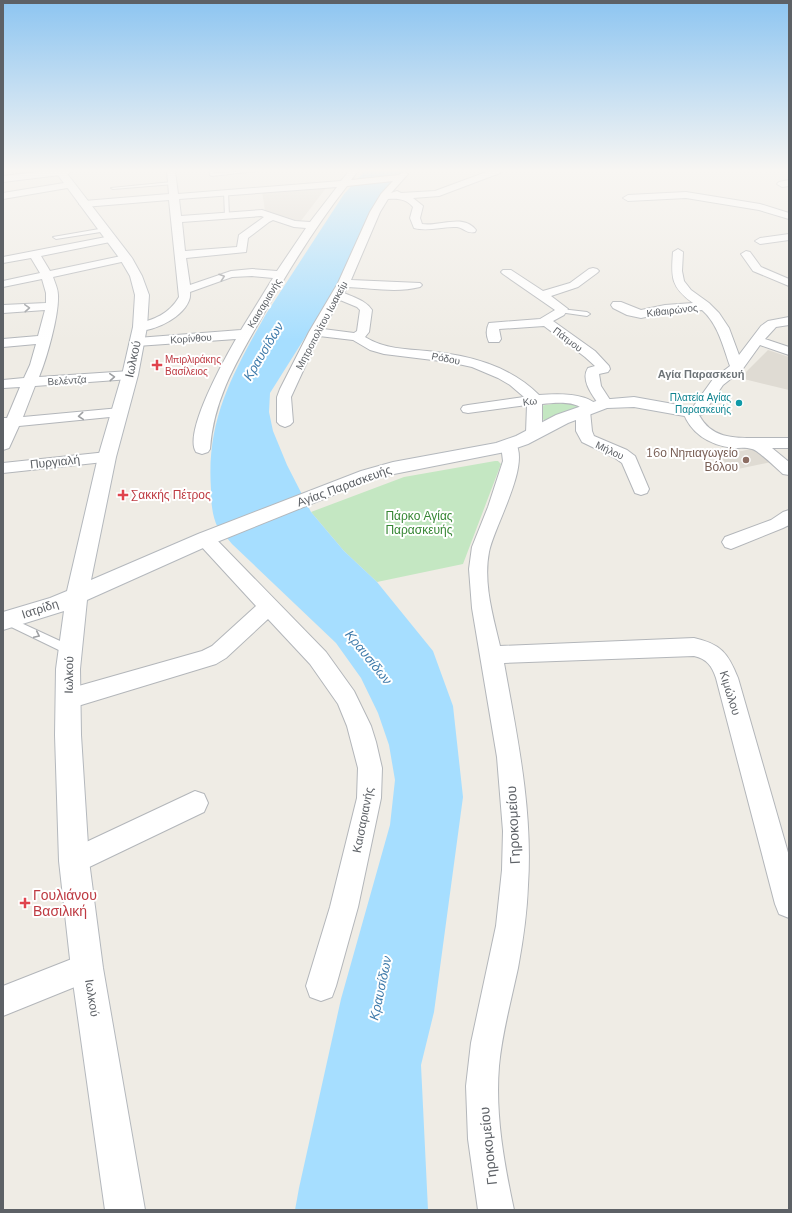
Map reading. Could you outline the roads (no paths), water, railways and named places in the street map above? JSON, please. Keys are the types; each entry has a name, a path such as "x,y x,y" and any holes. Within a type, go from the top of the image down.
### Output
{"main road":[{"name":"Ιωλκού","path":"102,228 126,258 136,276 143,300 139,334 130,375 108,457 77,596 69,650 68,735 74,861 87,968 125,1210"},
{"name":"Αγίας Παρασκευής","path":"77,596 211,537 378,472 486,451 509,445 562,419 593,407 634,402 690,412"},
{"name":"Ιατρίδη","path":"4,620 33,613 77,596"}],"street":[{"path":"139,334 170,314 184,300 185,290 177,228"},
{"path":"181,255 242,250 243,237 255,228"},
{"name":"Καισαριανής","path":"202,449 204,428 209,410 222,378 281,275 311,228"},
{"name":"Μητροπολίτου Ιωακείμ","path":"285,422 284,397 287,389 315,332 338,295 368,228"},
{"path":"467,228 471,230"},
{"path":"3,260 34,254 108,235"},
{"path":"760,241 789,236"},
{"path":"678,252 677,275 681,288 705,306 714,315 727,339 737,367"},
{"path":"3,444 8,423 31,382 52,306 52,293 46,275 34,254"},
{"path":"746,254 757,269 789,283"},
{"path":"3,284 126,258"},
{"path":"543,295 574,284 593,270"},
{"path":"185,290 197,288 220,278 234,274 252,272 281,275"},
{"name":"Πάτμου","path":"507,272 562,309 547,319 546,322 590,354 602,366 603,369 593,371 592,374 594,386 593,407"},
{"path":"344,283 391,286 416,285"},
{"path":"338,295 361,304 366,310 363,332 357,337"},
{"name":"Κιθαιρώνος","path":"617,305 630,312 641,314 665,309 705,306"},
{"path":"3,309 52,306"},
{"path":"789,321 776,323 769,326 737,367 718,382 698,411 690,412 697,424 717,440 755,443 789,443"},
{"path":"494,338 494,326 546,322"},
{"name":"Ρόδου","path":"315,332 357,337 366,342 389,350 448,358 489,369 515,382 530,393 535,400"},
{"name":"Κορίνθου","path":"139,334 246,334"},
{"path":"3,343 44,339"},
{"path":"757,340 789,351"},
{"name":"Βελέντζα","path":"3,384 130,375"},
{"name":"Κω","path":"468,409 554,398 578,400 593,407"},
{"path":"534,433 535,400"},
{"name":"Μήλου","path":"593,407 586,437 591,442 621,454 629,460 640,489"},
{"path":"8,423 120,412"},
{"path":"755,443 789,470"},
{"name":"Γηροκομείου","path":"496,1210 482,1112 483,1069 486,1046 510,930 516,855 512,792 491,655 482,613 478,574 479,556 511,461 509,445"},
{"name":"Πυργιαλή","path":"3,468 108,457"},
{"path":"731,542 777,524 789,516"},
{"name":"Καισαριανής","path":"211,537 269,606 309,648 341,689 359,726 370,768 370,788 366,815 344,907 322,986"},
{"path":"68,699 208,658 219,652 269,606"},
{"name":"Κιμώλου","path":"491,655 694,647 709,651 717,656 727,678 789,904"},
{"path":"74,861 195,803"},
{"path":"3,1001 87,968"}],"lane":[{"path":"56,238 108,235"},
{"path":"561,311 588,314"},
{"path":"4,620 69,650"}],"water":[{"name":"Κραυσίδων","path":"322,228 369,228 328,301 270,393 269,412 273,431 287,465 311,512 344,551 377,582 433,651 453,706 463,797 434,1012 421,1065 428,1210 295,1210 341,999 390,825 395,780 389,745 378,713 361,678 336,643 232,544 218,528 214,519 211,494 211,464 213,440 218,418 224,397 233,377 266,314"}],"place":[{"name":"Μπιρλιράκης Βασίλειος","path":"157,365"},
{"name":"Πλατεία Αγίας Παρασκευής","path":"739,403"},
{"name":"16ο Νηπιαγωγείο Βόλου","path":"746,460"},
{"name":"Σακκής Πέτρος","path":"123,495"},
{"name":"Γουλιάνου Βασιλική","path":"25,903"}],"district":[{"name":"Αγία Παρασκευή","path":"701,374"}],"park label":[{"name":"Πάρκο Αγίας Παρασκευής","path":"419,523"}]}
